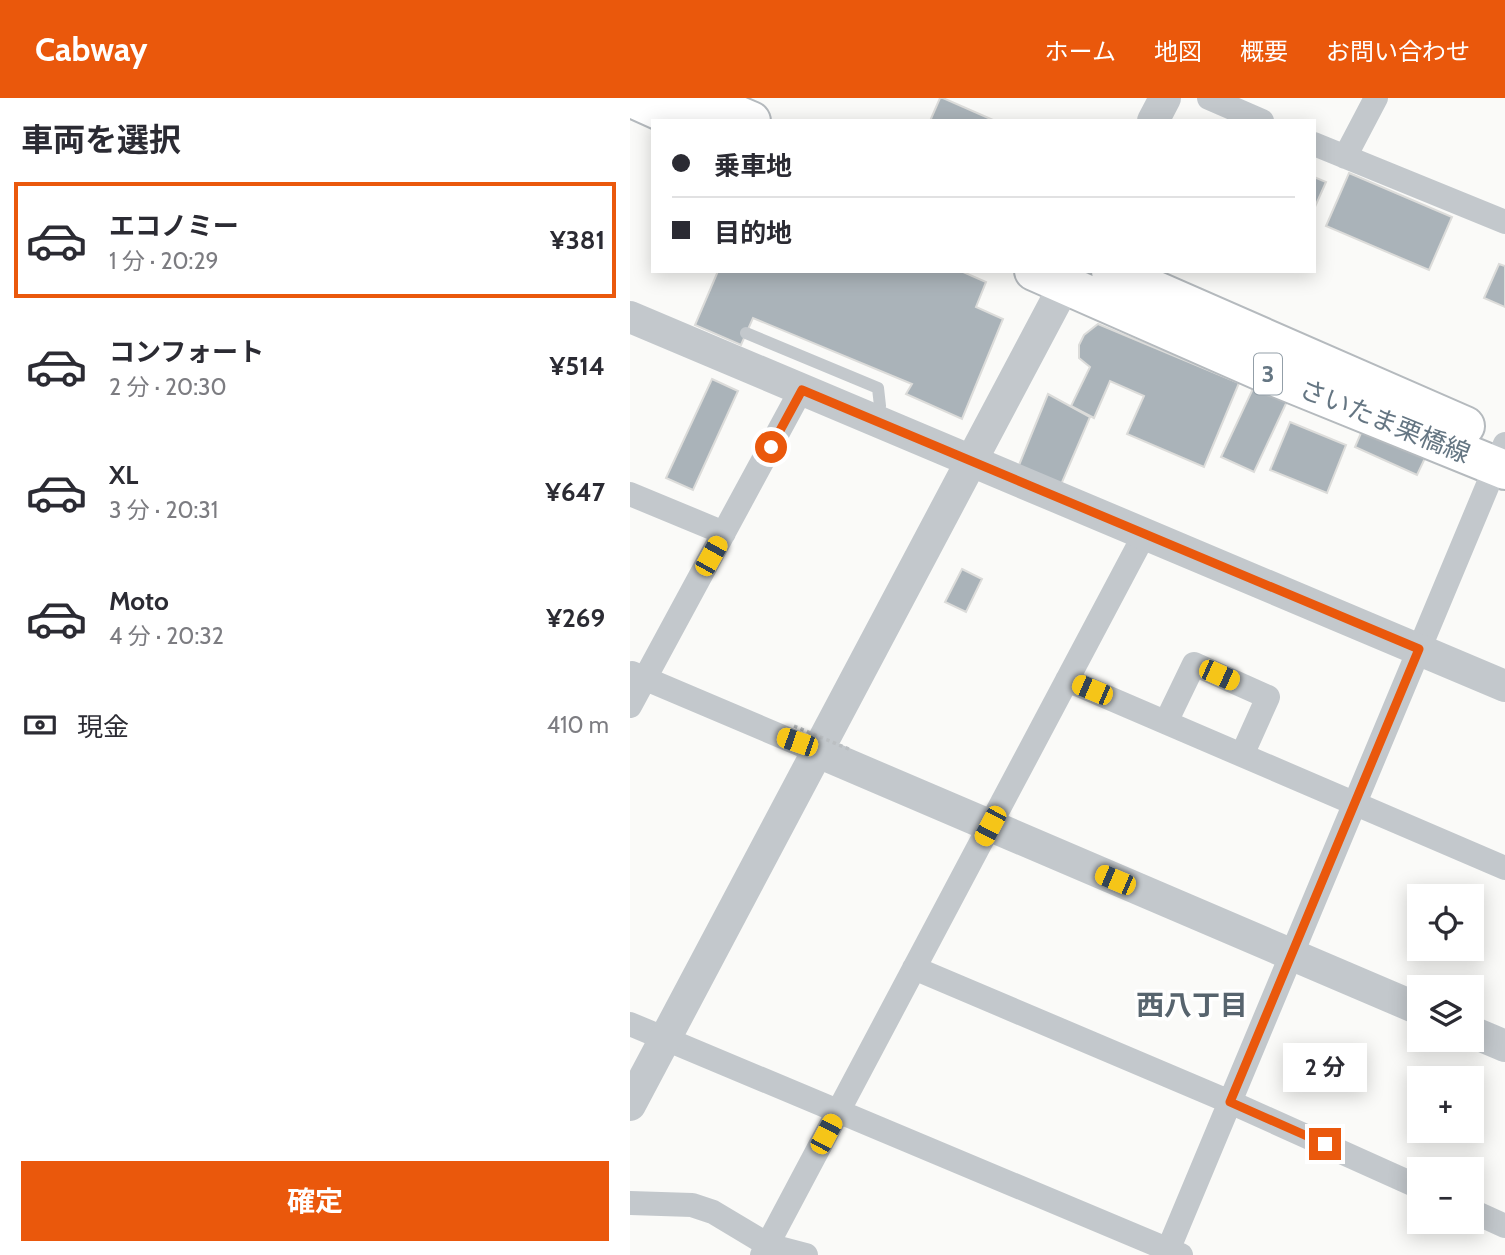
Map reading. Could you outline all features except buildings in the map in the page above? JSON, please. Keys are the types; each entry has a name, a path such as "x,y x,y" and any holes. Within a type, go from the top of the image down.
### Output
{"main road":[{"path":"632,98 679,119"},
{"path":"697,98 746,119"},
{"name":"さいたま栗橋線","path":"1115,273 1502,460"},
{"name":"さいたま栗橋線","path":"1057,276 1261,371 1502,460"}],"street":[{"path":"1154,119 1165,98"},
{"path":"1209,98 1257,119"},
{"path":"1345,157 1376,98"},
{"path":"1316,145 1505,222"},
{"path":"630,1105 970,462 1057,276"},
{"path":"630,317 1505,686"},
{"path":"630,706 637,676 724,533 802,390"},
{"path":"630,1024 1172,1253 1230,1102 1354,803 1502,460"},
{"path":"630,494 724,533"},
{"path":"765,1250 1144,535"},
{"path":"1167,722 1194,664 1268,697 1242,755"},
{"path":"637,676 1407,1004"},
{"path":"1067,680 1505,868"},
{"path":"914,968 1230,1102 1407,1182"},
{"path":"1484,1037 1505,1046"},
{"path":"630,1203 692,1205 713,1212 765,1250 806,1255"},
{"path":"1484,1216 1505,1226"}],"lane":[{"path":"746,333 878,388 880,406 872,421"}],"path":[{"path":"793,726 851,750"}],"district":[{"name":"西八丁目","path":"1192,1005"}],"route":[{"path":"771,447 802,390 1419,649 1230,1102 1325,1144"}]}
